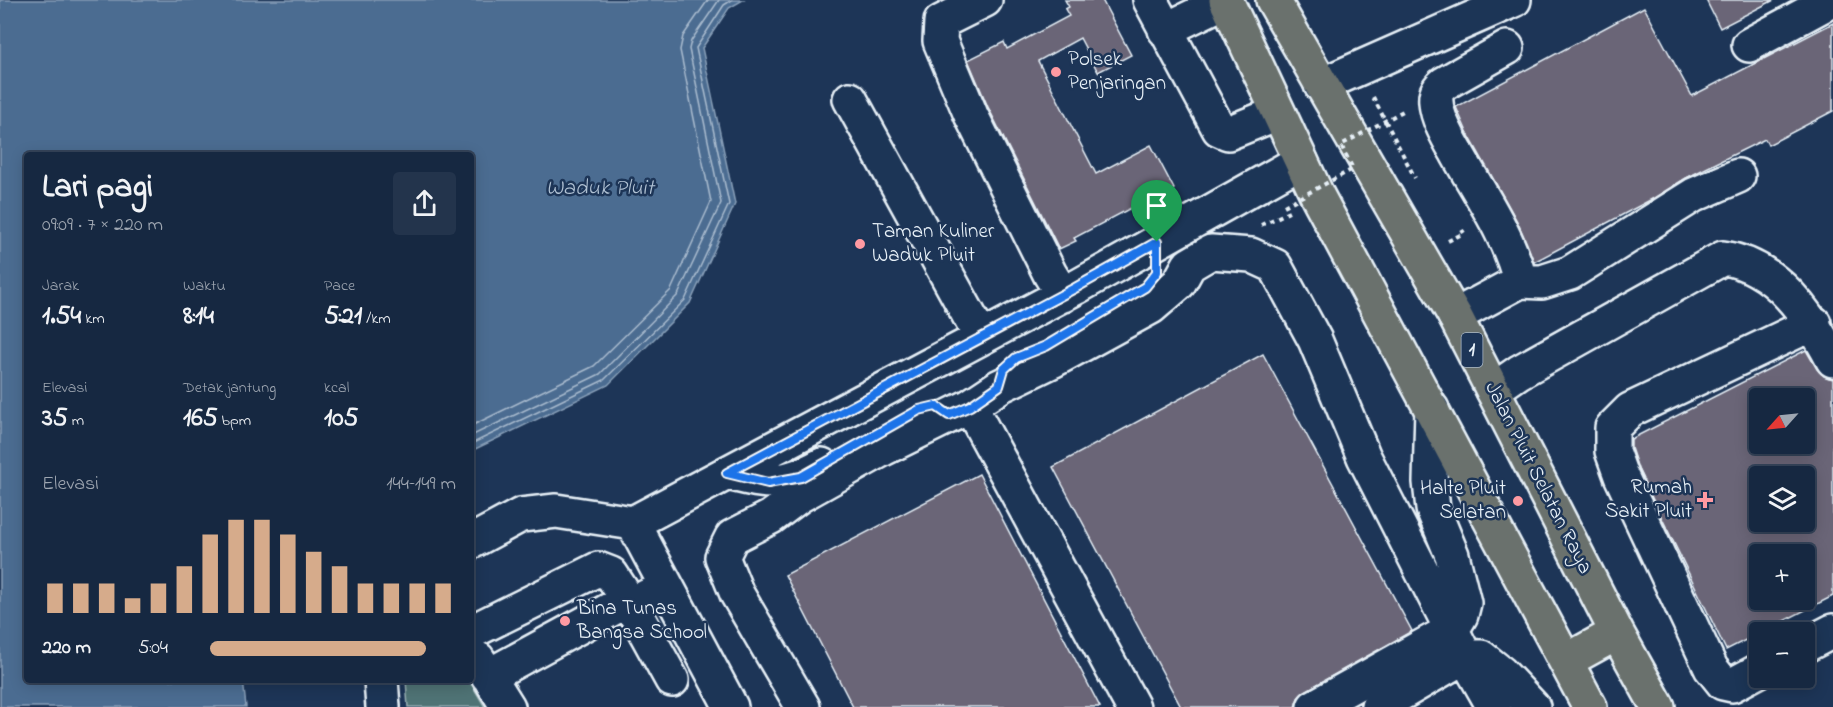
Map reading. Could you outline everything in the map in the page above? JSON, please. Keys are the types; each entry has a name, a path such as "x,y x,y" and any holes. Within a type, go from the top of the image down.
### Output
{"highway":[{"path":"1226,0 1318,197 1590,707"},
{"name":"Jalan Pluit Selatan Raya","path":"1273,0 1455,316 1617,633 1658,707"},
{"path":"1566,661 1617,633"}],"street":[{"path":"986,0 941,22 940,41 971,115 1050,274 1063,295"},
{"path":"1150,0 1219,129 1228,134 1278,113"},
{"path":"1165,30 1226,0"},
{"path":"1321,85 1514,0"},
{"path":"1749,45 1832,0"},
{"path":"1507,48 1438,88 1436,102 1450,141 1513,255 1520,281"},
{"path":"850,99 981,337"},
{"path":"474,540 521,515 556,511 633,523 1063,295 1301,161"},
{"path":"1455,316 1520,281 1542,282 1570,273 1694,195 1738,176"},
{"path":"999,386 1004,369 1016,358 1046,346 1145,287 1157,272 1157,242"},
{"path":"803,707 737,594 722,557 732,537 771,517 799,496 960,411 999,386 1052,361 1151,308 1179,283 1189,265 1211,252 1251,255 1275,266 1315,340 1364,457 1494,707"},
{"path":"1493,390 1519,372 1723,258 1741,260 1766,272 1814,323 1833,360"},
{"path":"1749,676 1732,685 1723,683 1711,668 1621,476 1612,451 1612,428 1630,410 1814,323"},
{"path":"727,473 768,483 801,477 919,410 936,406 960,411 1132,707"},
{"path":"1378,707 1459,643 1464,603 1452,555 1433,509 1430,482 1432,410"},
{"path":"633,523 731,707"},
{"path":"474,631 598,569 611,574 672,680"},
{"path":"488,676 628,600 639,601 667,585"},
{"path":"653,647 689,628"},
{"path":"1815,640 1833,631"},
{"path":"1314,707 1459,643"},
{"path":"1459,643 1501,673 1533,707"},
{"path":"474,651 508,707"},
{"path":"381,683 383,707"}],"path":[{"path":"1370,90 1417,181"},
{"path":"1284,206 1353,170 1341,146 1403,111 1408,121"},
{"path":"1443,232 1448,242 1464,233 1459,223"}],"green space":[{"path":"406,683 471,683 485,707 408,707"}],"water":[{"name":"Waduk Pluit","path":"0,0 743,0 729,8 702,48 735,204 690,303 608,385 474,450 474,152 24,152 24,683 243,683 246,707 0,707"}],"building":[{"path":"1065,0 1102,0 1131,55 1098,72 1080,38 1038,61 1096,174 1151,145 1174,189 1147,203 1146,200 1074,238 1076,241 1059,249 988,107 968,60 1004,42 1007,49 1069,16 1065,9 1069,7"},
{"path":"1706,0 1774,0 1720,28"},
{"path":"1644,7 1692,96 1833,23 1833,111 1768,145 1765,139 1686,178 1654,198 1534,262 1518,223 1467,132 1456,107"},
{"name":"Rumah Sakit Pluit","path":"1806,350 1817,369 1824,376 1833,379 1833,596 1815,605 1815,544 1749,544 1749,610 1805,610 1781,622 1749,622 1749,638 1726,650 1638,469 1631,448 1631,439"},
{"path":"1263,354 1412,631 1305,691 1298,698 1295,707 1181,707 1053,467"},
{"path":"979,474 1100,707 853,707 785,575"}],"place":[{"name":"Polsek Penjaringan","path":"1056,72"},
{"name":"Taman Kuliner Waduk Pluit","path":"860,244"},
{"name":"Rumah Sakit Pluit","path":"1705,500"},
{"name":"Halte Pluit Selatan","path":"1518,501"},
{"name":"Bina Tunas Bangsa School","path":"565,621"}],"route":[{"path":"1157,242 1157,272 1145,287 1046,346 1016,358 1004,369 999,386 970,406 949,415 936,406 919,410 801,477 768,483 727,473 1075,288 1157,242"}]}
